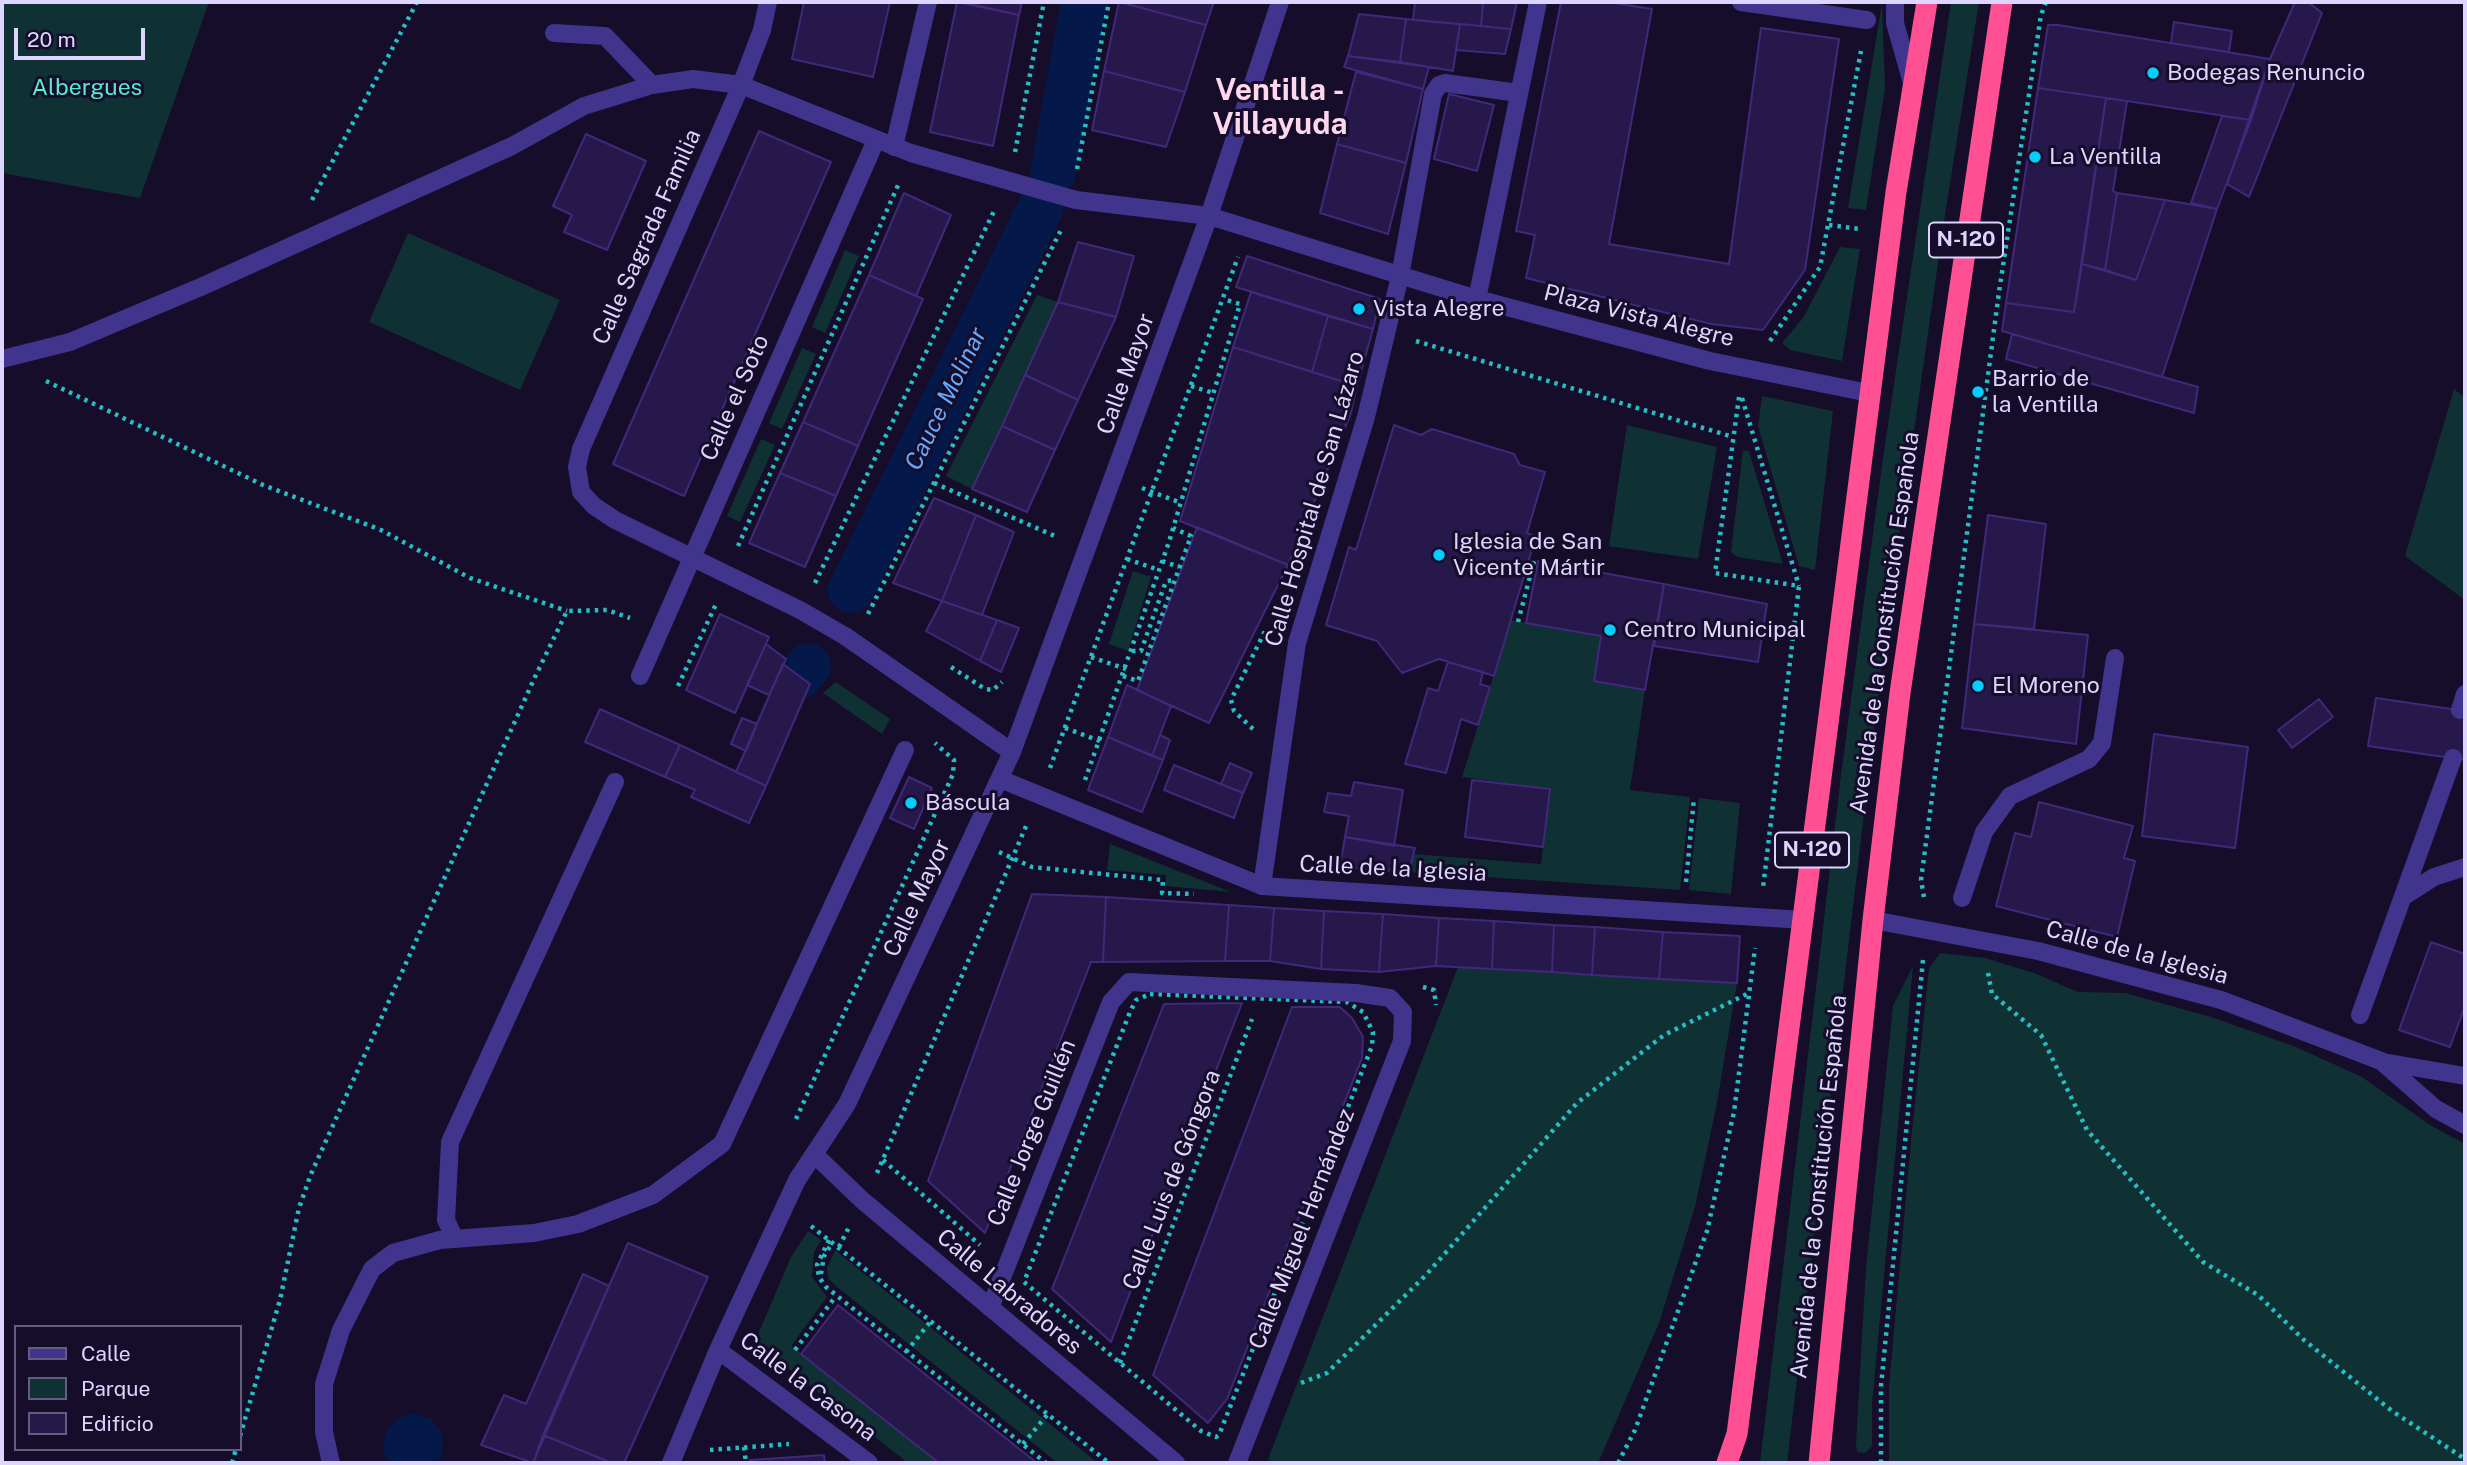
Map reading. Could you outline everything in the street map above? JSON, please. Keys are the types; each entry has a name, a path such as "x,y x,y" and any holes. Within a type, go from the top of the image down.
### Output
{"highway":[{"name":"Avenida de la Constitución Española","path":"1727,1463 1737,1434 1869,393 1912,83 1927,2"},
{"name":"Avenida de la Constitución Española","path":"1819,1463 1873,920 1915,586 2002,2"}],"street":[{"name":"Calle Sagrada Familia","path":"691,559 615,520 594,506 581,492 577,467 582,449 741,85 762,30 768,2"},
{"path":"903,150 928,2"},
{"name":"Calle Mayor","path":"671,1463 718,1350 797,1180 847,1104 1012,751 1209,216 1280,2"},
{"path":"1476,299 1538,2"},
{"path":"1741,2 1867,20"},
{"name":"Avenida de la Constitución Española","path":"1895,2 1895,23 1912,83"},
{"path":"554,33 605,36 652,85"},
{"path":"2,359 70,342 274,255 512,146 584,106 652,85 693,79 741,85 903,150 1071,198 1209,216 1400,276"},
{"name":"Calle Hospital de San Lázaro","path":"1262,886 1297,642 1366,417 1400,276 1436,89 1439,85 1451,83 1519,93"},
{"name":"Calle el Soto","path":"640,676 876,140"},
{"name":"Plaza Vista Alegre","path":"1400,276 1476,299 1743,368 1869,393"},
{"path":"691,559 814,618 845,636 1012,751"},
{"path":"1962,898 1984,832 2010,796 2089,759 2102,743 2115,658"},
{"path":"331,1463 324,1432 324,1384 341,1330 372,1269 393,1253 455,1239 534,1233 578,1224 653,1195 722,1144 905,750"},
{"path":"2360,1015 2454,758"},
{"name":"Calle de la Iglesia","path":"1000,779 1262,886 1804,920"},
{"path":"455,1239 446,1220 450,1142 615,782"},
{"path":"2406,895 2434,877 2465,867"},
{"name":"Calle de la Iglesia","path":"1873,920 2038,951 2221,1000 2381,1061 2465,1076"},
{"name":"Calle Jorge Guillén","path":"990,1308 1111,1002 1129,982"},
{"name":"Calle Miguel Hernández","path":"1129,982 1356,993 1390,998 1404,1012 1402,1041 1237,1463"},
{"name":"Calle de la Iglesia","path":"2381,1061 2436,1109 2465,1125"},
{"name":"Calle Labradores","path":"814,1154 862,1200 1175,1463"},
{"name":"Calle la Casona","path":"718,1350 869,1463"}],"path":[{"path":"311,202 418,2"},
{"path":"815,583 1009,180 1044,2"},
{"path":"868,614 1071,198 1109,2"},
{"path":"1881,1463 1881,1386 1929,905 1922,895 1921,880 1998,292 2046,2"},
{"path":"1743,368 1748,345 1763,348 1773,338 1820,267 1867,20"},
{"path":"738,547 903,150"},
{"path":"1024,1282 1130,1012 1141,995 1347,1002 1363,1012 1373,1032 1373,1046 1219,1435 1201,1431 1006,1268 883,1160 1040,796 1241,248"},
{"path":"1074,810 1126,669 1173,528 1240,304 1223,299"},
{"path":"1404,338 1733,437"},
{"path":"2,359 263,485 381,530 470,578 567,611 607,610 660,629"},
{"path":"1190,386 1213,393"},
{"path":"1795,607 1798,586 1740,391 1715,573 1798,586"},
{"path":"934,483 1057,537"},
{"path":"1151,492 1181,503"},
{"path":"1052,550 1061,525"},
{"path":"1123,676 1138,681 1191,536 1173,528"},
{"path":"1127,559 1159,570"},
{"path":"1162,561 1179,567"},
{"path":"1518,622 1534,561"},
{"path":"1132,651 1141,651 1166,582 1175,580"},
{"path":"678,686 716,603"},
{"path":"861,609 880,621"},
{"path":"242,1429 280,1300 299,1208 311,1174 418,930 567,611"},
{"path":"1091,657 1126,669"},
{"path":"939,659 985,690 993,690 1007,676"},
{"path":"1064,728 1100,741"},
{"path":"1683,911 1694,797"},
{"path":"1012,859 1032,867 1163,880 1162,892 1203,895"},
{"path":"1985,941 1992,994 2041,1035 2087,1130 2203,1262 2258,1295 2304,1340 2392,1411 2465,1459"},
{"path":"1418,985 1434,990 1434,1011"},
{"path":"1297,1385 1327,1373 1426,1275 1577,1103 1664,1035 1749,993"},
{"name":"Calle Luis de Góngora","path":"1120,1363 1256,1009"},
{"path":"1618,1463 1635,1430 1685,1297 1707,1231 1719,1180"},
{"path":"800,1231 807,1222 1109,1463"},
{"path":"831,1241 817,1265 824,1284 1046,1463"},
{"path":"796,1350 836,1296"},
{"path":"906,1352 931,1321"},
{"path":"1023,1444 1047,1415"},
{"path":"703,1457 709,1450 793,1444"},
{"path":"744,1447 746,1463"}],"green space":[{"name":"Albergues","path":"2,2 209,2 140,198 2,173"},
{"path":"1951,2 1979,2 1944,221 1887,620 1787,1463 1760,1463 1841,775 1883,458"},
{"path":"1882,4 1885,88 1866,210 1848,208"},
{"path":"408,233 560,300 520,390 369,322"},
{"path":"1840,247 1860,249 1842,361 1790,350 1782,343 1803,318"},
{"path":"845,250 859,256 825,333 812,327"},
{"path":"1037,295 1058,302 972,489 946,476"},
{"path":"802,348 816,354 782,429 769,423"},
{"path":"2454,389 2465,398 2465,600 2405,556"},
{"path":"1762,396 1833,411 1815,570 1799,566 1758,426"},
{"path":"1627,425 1717,447 1698,559 1609,546"},
{"path":"761,439 775,445 740,522 727,516"},
{"path":"1743,450 1749,451 1783,564 1737,557 1731,552"},
{"path":"1133,571 1151,577 1128,651 1109,644"},
{"path":"1511,620 1601,636 1595,681 1645,690 1630,790 1690,797 1680,890 1409,872 1412,854 1541,864 1550,789 1462,777"},
{"path":"836,682 890,719 882,734 823,693"},
{"path":"1699,798 1740,803 1731,894 1689,890"},
{"path":"1110,844 1231,892 1166,886 1166,875 1107,870"},
{"path":"1940,953 1985,958 2034,973 2078,992 2125,993 2211,1017 2296,1047 2362,1077 2430,1125 2465,1144 2465,1463 1889,1463 1889,1387 1911,1141 1929,968"},
{"path":"1913,966 1872,1404 1872,1446 1865,1453 1857,1452 1856,1444 1866,1267 1893,1006"},
{"path":"1458,967 1737,983 1717,1103 1695,1207 1659,1323 1598,1463 1274,1463 1268,1459"},
{"path":"808,1231 821,1240 814,1252 812,1277 827,1297 791,1346 939,1463 908,1463 758,1345 759,1332 791,1257"},
{"path":"835,1250 1098,1463 1058,1463 837,1287 828,1278 827,1268"}],"water":[{"path":"412,1413 431,1419 443,1435 442,1455 437,1463 391,1463 386,1457 383,1448 387,1429 402,1416"}],"building":[{"path":"804,2 890,2 873,77 792,59"},
{"path":"957,2 1019,15 993,146 930,132"},
{"path":"962,2 1022,2 1019,15"},
{"path":"1119,2 1206,25 1185,92 1104,71"},
{"path":"1119,2 1214,2 1206,25"},
{"path":"1415,2 1483,2 1481,26 1413,20"},
{"path":"1483,2 1517,2 1511,29 1481,26"},
{"path":"1561,2 1608,2 1652,9 1609,244 1729,264 1761,28 1839,39 1805,270 1763,330 1711,324 1526,278 1535,235 1516,231"},
{"path":"2295,2 2308,2 2322,13 2249,197 2227,184 2270,59"},
{"path":"1359,14 1406,19 1400,62 1348,56"},
{"path":"1406,19 1460,24 1453,71 1400,62"},
{"path":"2174,22 2232,31 2229,52 2171,43"},
{"path":"1460,24 1511,29 1505,54 1456,50"},
{"name":"Bodegas Renuncio","path":"2048,25 2270,59 2251,120 2038,88"},
{"path":"1348,56 1429,67 1423,89 1344,67"},
{"path":"1104,71 1185,92 1166,147 1092,130"},
{"path":"1356,72 1423,89 1406,163 1337,144"},
{"path":"2038,88 2106,98 2074,312 2006,303"},
{"path":"1449,94 1494,105 1477,171 1434,159"},
{"path":"2106,98 2127,101 2113,191 2117,193 2105,270 2082,264"},
{"path":"2222,116 2251,120 2217,209 2191,203"},
{"path":"759,131 831,162 684,496 613,464"},
{"path":"586,134 646,161 607,250 564,232 572,215 553,206"},
{"path":"1337,144 1406,163 1388,234 1320,213"},
{"path":"904,193 951,215 916,296 869,275"},
{"path":"2117,193 2165,200 2136,280 2105,270"},
{"path":"2165,200 2217,209 2162,377 2002,331 2006,303 2074,312 2082,264 2136,280"},
{"path":"1078,242 1134,256 1116,317 1058,302"},
{"path":"1247,256 1380,299 1373,329 1236,287"},
{"path":"869,275 923,299 858,446 803,422"},
{"path":"1251,292 1328,316 1312,372 1233,347"},
{"path":"1058,302 1116,317 1078,400 1025,375"},
{"path":"1328,316 1373,329 1357,386 1312,372"},
{"path":"2012,334 2198,387 2194,413 2006,359"},
{"path":"1233,347 1357,386 1351,413 1288,565 1180,521"},
{"path":"1025,375 1078,400 1055,450 1002,426"},
{"path":"803,422 858,446 836,496 780,473"},
{"name":"Iglesia de San Vicente Mártir","path":"1394,425 1421,435 1432,429 1514,454 1520,465 1545,472 1527,533 1536,536 1494,676 1439,659 1402,673 1377,641 1326,625 1349,547 1356,550"},
{"path":"1002,426 1055,450 1027,512 972,489"},
{"path":"780,473 836,496 805,567 749,543"},
{"path":"934,498 976,515 942,601 893,583"},
{"path":"976,515 1014,532 982,615 942,601"},
{"path":"1988,515 2046,524 2034,629 1974,624"},
{"path":"1197,527 1288,565 1209,723 1137,690"},
{"name":"Centro Municipal","path":"1538,561 1664,584 1645,690 1594,681 1601,636 1526,623"},
{"path":"1664,584 1767,604 1758,662 1654,646"},
{"path":"942,601 997,620 980,661 926,631"},
{"path":"720,614 769,637 735,713 686,690"},
{"path":"997,620 1019,628 1001,672 980,661"},
{"path":"1974,624 2088,635 2076,744 1962,728"},
{"path":"766,644 786,659 769,695 747,685"},
{"path":"1448,662 1483,672 1480,684 1490,687 1478,725 1461,719 1446,773 1405,764 1428,688 1438,691"},
{"path":"783,664 810,684 766,786 736,772"},
{"path":"1127,685 1171,706 1152,756 1108,737"},
{"path":"2376,698 2465,711 2465,760 2368,746"},
{"path":"2319,699 2333,717 2292,748 2278,730"},
{"path":"600,709 680,745 665,777 585,742"},
{"path":"742,718 757,724 746,751 731,744"},
{"path":"2154,734 2248,747 2235,848 2142,836"},
{"path":"1160,735 1170,740 1163,760 1152,756"},
{"path":"1108,737 1163,760 1142,812 1088,790"},
{"path":"680,745 766,786 749,823 691,797 695,790 665,777"},
{"path":"1230,763 1252,773 1243,793 1221,784"},
{"path":"1174,765 1243,793 1234,818 1164,790"},
{"name":"Báscula","path":"909,777 932,788 914,829 890,818"},
{"path":"1472,780 1550,789 1543,847 1465,837"},
{"path":"1354,782 1403,790 1394,846 1345,837 1349,816 1324,812 1328,793 1351,796"},
{"path":"2039,802 2133,826 2124,858 2135,861 2117,937 1996,906 2015,833 2031,837"},
{"path":"1345,837 1415,848 1409,872 1340,867"},
{"path":"1032,894 1106,897 1103,962 1091,962 985,1233 928,1181"},
{"path":"1106,897 1229,905 1225,961 1103,962"},
{"path":"1229,905 1274,908 1270,961 1225,961"},
{"path":"1274,908 1324,911 1321,969 1270,961"},
{"path":"1324,911 1383,914 1379,972 1321,969"},
{"path":"1383,914 1439,918 1436,966 1379,972"},
{"path":"1439,918 1494,921 1492,969 1436,966"},
{"path":"1494,921 1554,925 1552,972 1492,969"},
{"path":"1554,925 1595,927 1592,975 1552,972"},
{"path":"1595,927 1663,932 1659,979 1592,975"},
{"path":"1663,932 1740,936 1737,983 1659,979"},
{"path":"2431,942 2465,954 2465,1006 2450,1047 2399,1030"},
{"path":"1242,1003 1111,1342 1052,1289 1164,1004"},
{"path":"1292,1007 1340,1007 1352,1018 1363,1037 1362,1058 1227,1399 1208,1423 1153,1375"},
{"path":"628,1243 708,1277 624,1463 612,1463 543,1435"},
{"path":"583,1274 609,1286 533,1463 481,1445 504,1395 526,1404"},
{"path":"838,1305 1037,1463 939,1463 801,1354"},
{"path":"543,1435 612,1463 533,1463"},
{"path":"824,1455 825,1463 750,1463 750,1460"}],"waterway":[{"name":"Cauce Molinar","path":"1053,173 1084,2"},
{"name":"Cauce Molinar","path":"851,590 1041,207"},
{"name":"Cauce Molinar","path":"799,676 808,666"}],"place":[{"name":"Bodegas Renuncio","path":"2153,73"},
{"name":"La Ventilla","path":"2035,157"},
{"name":"Vista Alegre","path":"1359,309"},
{"name":"Barrio de la Ventilla","path":"1978,392"},
{"name":"Iglesia de San Vicente Mártir","path":"1439,555"},
{"name":"Centro Municipal","path":"1610,630"},
{"name":"El Moreno","path":"1978,686"},
{"name":"Báscula","path":"911,803"}],"district":[{"name":"Ventilla - Villayuda","path":"1280,108"}]}
